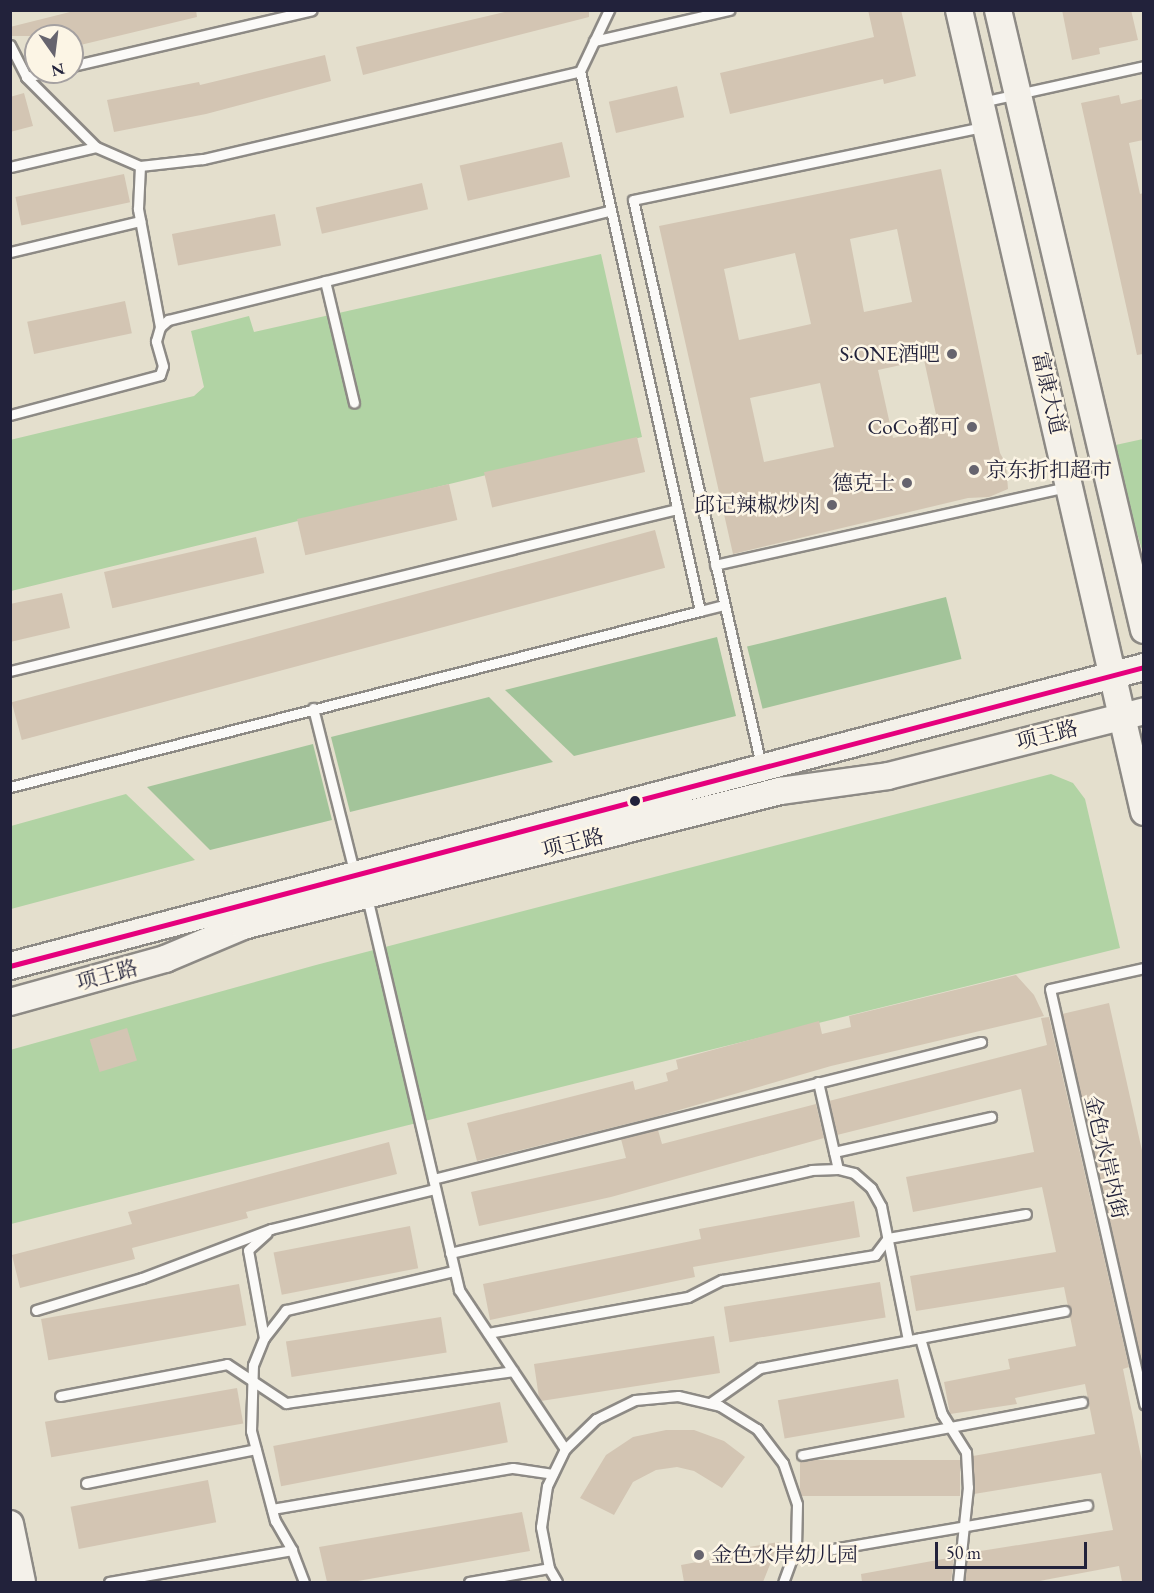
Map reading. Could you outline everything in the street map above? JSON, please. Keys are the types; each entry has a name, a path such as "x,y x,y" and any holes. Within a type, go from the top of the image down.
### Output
{"main road":[{"name":"富康大道","path":"959,10 1113,674 1133,714 1143,812"},
{"name":"富康大道","path":"998,10 1143,630"},
{"name":"项王路","path":"10,1002 165,959 243,926 361,885 761,767 1143,668"},
{"name":"项王路","path":"14,964 780,791 888,776 1133,714"},
{"path":"10,1013 36,995"},
{"path":"10,1524 22,1582"}],"lane":[{"path":"84,63 312,10"},
{"path":"609,10 580,71 700,611"},
{"path":"594,41 729,10"},
{"path":"10,45 13,57 24,74"},
{"path":"980,102 1143,66"},
{"path":"33,84 96,147 140,166 203,159 580,71"},
{"path":"761,767 633,200 985,127"},
{"path":"10,167 96,147"},
{"path":"10,415 160,375 163,366 156,341 160,327 140,221 140,166"},
{"path":"160,327 168,320 611,210"},
{"path":"10,252 140,221"},
{"path":"325,281 354,403"},
{"path":"715,565 1071,487"},
{"path":"10,671 677,508"},
{"path":"10,787 724,604"},
{"path":"313,708 361,885 459,1290 565,1449"},
{"name":"金色水岸内街","path":"1143,968 1050,989 1140,1377 1143,1404"},
{"path":"36,1310 142,1278 271,1229 819,1082 981,1042"},
{"path":"819,1082 838,1169"},
{"path":"834,1152 991,1117"},
{"path":"450,1253 811,1170 838,1169 854,1173 871,1188 881,1206 908,1340"},
{"path":"488,1334 688,1297 722,1280 875,1255 888,1238 1026,1214"},
{"path":"264,1338 248,1250 271,1229"},
{"path":"304,1582 292,1550 272,1509 251,1431 252,1378 264,1338 286,1310 454,1271"},
{"path":"710,1404 760,1368 1065,1311"},
{"path":"920,1338 938,1403 966,1452 958,1582"},
{"path":"60,1396 227,1364 252,1378 286,1403 513,1371"},
{"path":"557,1582 549,1568 541,1527 547,1486 565,1449 596,1419 635,1400 678,1396 710,1404 756,1429 783,1463 796,1504 796,1547 783,1582"},
{"path":"802,1455 1082,1402"},
{"path":"86,1483 256,1449"},
{"path":"272,1509 513,1468 553,1473"},
{"path":"833,1549 1086,1505"},
{"path":"109,1582 292,1550"},
{"path":"469,1582 549,1568"}],"green space":[{"path":"601,254 642,437 11,591 10,440 194,396 204,387 191,331 249,316 254,332"},
{"path":"1143,439 1143,553 1111,446"},
{"path":"946,597 961,659 763,709 747,647"},
{"path":"717,637 736,716 574,756 505,690"},
{"path":"489,697 553,762 350,812 331,737"},
{"path":"313,744 332,820 210,850 147,787"},
{"path":"1051,774 1073,783 1085,799 1120,948 11,1224 10,1050 316,965"},
{"path":"126,794 195,860 11,909 11,826"}],"building":[{"path":"78,10 196,10 197,17 84,44 84,24 24,24 24,36 10,36 10,27"},
{"path":"513,10 589,10 589,17 363,75 356,47"},
{"path":"868,10 901,10 916,76 884,84 883,79 730,114 720,73 874,37"},
{"path":"1062,10 1131,10 1138,40 1099,48 1100,54 1072,60"},
{"path":"325,55 331,81 206,114 114,132 107,100 199,82 200,85"},
{"path":"677,86 684,117 616,133 609,102"},
{"path":"24,93 33,126 10,132 10,97"},
{"path":"1119,95 1121,104 1143,99 1143,140 1129,143 1140,194 1143,193 1143,354 1137,355 1081,103"},
{"path":"562,142 570,177 468,201 460,166"},
{"path":"941,169 1000,453 1006,464 1008,489 989,497 968,498 733,554 659,226","holes":["897,229 912,302 864,312 850,239","795,253 811,324 739,340 724,269","924,360 939,428 893,438 878,370","820,383 834,447 764,462 750,398"]},
{"path":"124,174 130,202 21,225 15,197"},
{"path":"422,183 428,209 322,234 316,208"},
{"path":"275,214 281,245 178,265 172,234"},
{"path":"125,301 132,333 34,354 27,322"},
{"path":"637,437 645,472 492,507 484,472"},
{"path":"449,484 457,520 305,555 297,519"},
{"path":"655,530 665,568 22,740 12,702"},
{"path":"256,537 264,573 112,608 104,572"},
{"path":"62,593 70,628 10,642 10,604"},
{"path":"1016,975 1034,995 1044,1016 831,1066 655,1117 477,1161 467,1123 633,1081 635,1090 668,1081 666,1073 678,1069 676,1060 819,1021 822,1034 851,1027 849,1016"},
{"path":"1109,1003 1143,1155 1142,1364 1062,1014"},
{"path":"1049,1017 1129,1367 1123,1369 1143,1466 1143,1582 1122,1582 1119,1566 1034,1582 965,1582 968,1553 1113,1530 1101,1473 974,1494 973,1456 1095,1434 1085,1384 1015,1398 1017,1404 950,1414 944,1382 1010,1369 1008,1359 1076,1346 1064,1287 916,1311 910,1276 1056,1252 1042,1187 913,1212 906,1177 1034,1152 1021,1089 837,1135 829,1101 1047,1045 1041,1018"},
{"path":"127,1028 137,1061 100,1072 90,1039"},
{"path":"816,1104 824,1138 611,1197 479,1226 471,1192 626,1158 621,1139 658,1130 662,1144"},
{"path":"389,1142 397,1174 246,1212 248,1218 132,1248 135,1259 20,1288 12,1255 132,1224 128,1212"},
{"path":"854,1201 860,1237 693,1267 695,1277 490,1320 483,1284 701,1239 699,1229"},
{"path":"410,1226 418,1268 282,1295 274,1253"},
{"path":"880,1282 886,1318 730,1342 724,1307"},
{"path":"239,1284 246,1325 48,1360 41,1319"},
{"path":"441,1317 447,1353 292,1377 286,1342"},
{"path":"714,1336 720,1373 541,1401 539,1398 534,1364"},
{"path":"898,1379 905,1417 785,1439 778,1400"},
{"path":"237,1388 243,1423 51,1457 45,1422"},
{"path":"500,1402 508,1442 281,1486 273,1446"},
{"path":"666,1430 694,1430 724,1441 745,1457 722,1488 694,1471 677,1467 656,1470 633,1482 614,1515 580,1498 606,1455 633,1437"},
{"path":"800,1460 960,1460 960,1496 800,1496"},
{"path":"208,1480 216,1522 79,1549 71,1507"},
{"path":"522,1512 530,1551 352,1582 327,1582 319,1547"},
{"path":"779,1542 763,1582 684,1582 681,1565 713,1559 712,1553"},
{"path":"954,1557 951,1582 862,1582 861,1574"}],"transit line":[{"path":"10,966 1144,667"}],"place":[{"name":"S·ONE酒吧","path":"952,354"},
{"name":"CoCo都可","path":"972,427"},
{"name":"京东折扣超市","path":"974,470"},
{"name":"德克士","path":"907,483"},
{"name":"邱记辣椒炒肉","path":"832,505"},
{"name":"金色水岸幼儿园","path":"699,1555"}]}
